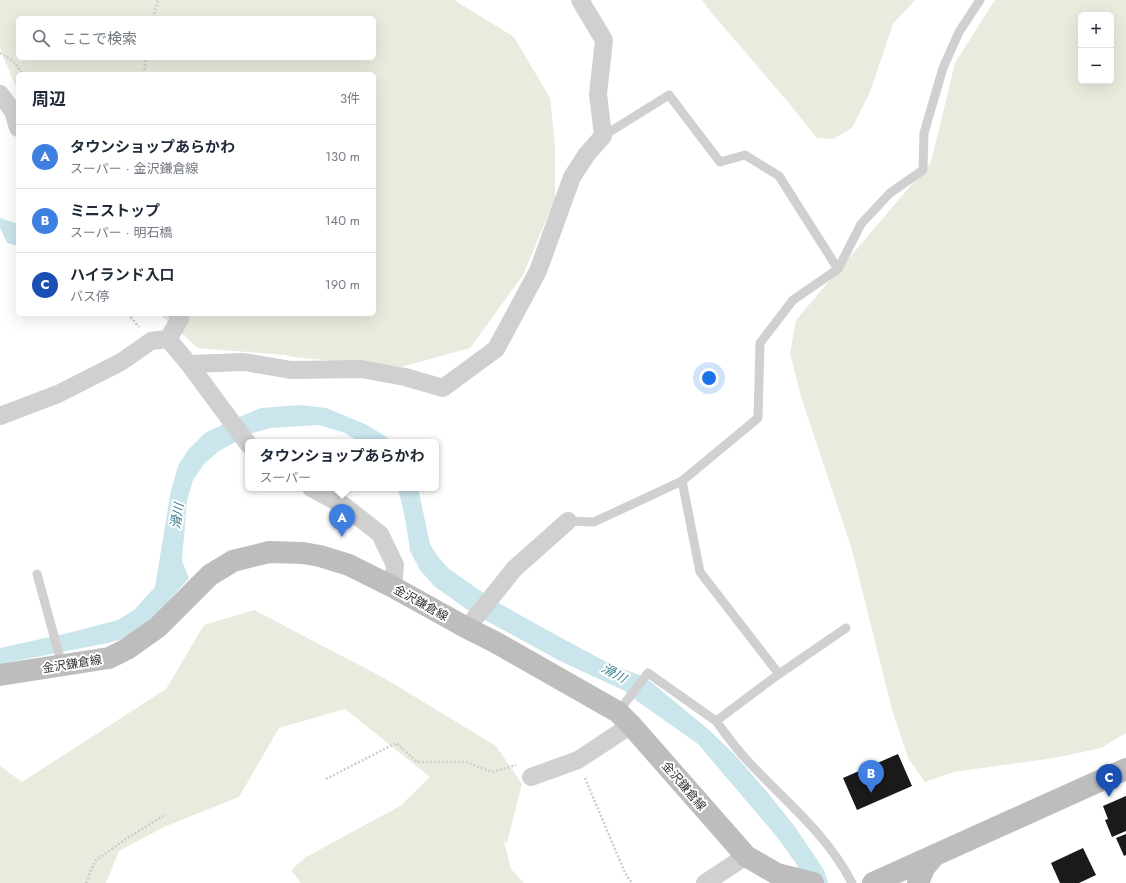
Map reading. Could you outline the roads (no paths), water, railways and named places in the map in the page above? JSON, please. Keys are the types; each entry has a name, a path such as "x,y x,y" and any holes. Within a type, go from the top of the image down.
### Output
{"main road":[{"name":"金沢鎌倉線","path":"0,674 61,660 109,658 127,649 158,627 210,575 233,561 269,552 302,553 320,556 349,565 393,587 527,661 625,719 746,856 777,874 792,879 813,883"},
{"path":"873,883 1126,769"},
{"path":"918,883 924,868 936,854"}],"street":[{"path":"189,364 244,362 290,370 361,369 405,377 443,388 496,349 538,271 572,177 587,154 603,136 598,94 604,40 580,0"},
{"path":"0,94 13,111 16,121"},
{"path":"168,339 180,319 178,316"},
{"path":"168,339 189,364 245,440"},
{"path":"0,416 58,394 121,362 151,341 168,339"},
{"path":"317,491 343,505 380,534 395,565 393,587"},
{"path":"467,628 514,570 568,521"},
{"path":"526,770 578,760 625,719"},
{"path":"705,883 746,856"}],"lane":[{"path":"568,521 594,522 682,481 758,418 760,343 793,300 838,269 861,224 890,193 923,170 924,133 942,68 959,32 980,0"},
{"path":"603,136 669,95 720,162 745,155 779,176 838,269"},
{"path":"682,481 700,572 778,674"},
{"path":"37,574 61,660"},
{"path":"716,722 778,674 846,628"},
{"path":"625,719 648,673 716,722 744,757 804,817 826,842 845,869 852,883"}],"water":[{"path":"0,218 16,223 16,245 7,243 0,228"},
{"name":"滑川","path":"300,405 326,408 365,424 388,439 355,439 345,433 319,425 270,428 250,434 219,451 204,464 193,480 187,501 182,561 189,578 148,624 133,636 108,643 0,664 0,648 118,620 134,610 155,587 171,490 178,466 188,450 205,433 261,408"},
{"name":"滑川","path":"399,491 419,491 430,544 439,558 449,569 495,601 556,635 612,665 640,675 651,682 708,729 735,755 795,827 824,870 828,883 804,883 797,865 777,837 698,744 625,691 560,661 472,613 434,586 420,570 410,551 406,523"}],"place":[{"name":"タウンショップあらかわ","path":"342,537"},
{"name":"ミニストップ","path":"871,793"},
{"name":"ハイランド入口","path":"1109,797"}]}
